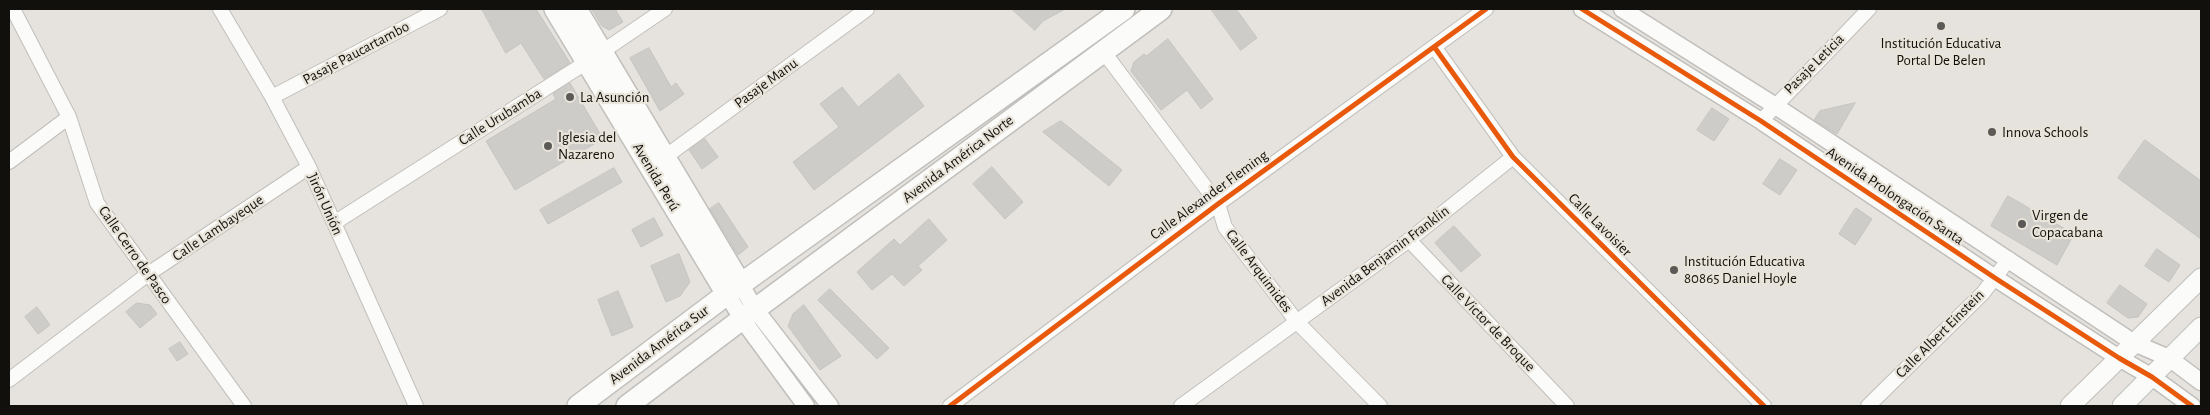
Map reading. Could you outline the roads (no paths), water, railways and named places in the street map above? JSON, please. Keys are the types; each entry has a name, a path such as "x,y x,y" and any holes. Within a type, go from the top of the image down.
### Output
{"main road":[{"name":"Avenida Perú","path":"555,9 594,57 665,157 734,289"},
{"name":"Avenida Perú","path":"576,9 594,57 734,289"},
{"name":"Avenida América Norte","path":"734,289 1124,9"},
{"name":"Avenida América Norte","path":"748,314 1160,9"},
{"path":"2070,406 2201,278"},
{"name":"Avenida América Sur","path":"578,406 734,289"},
{"name":"Avenida América Sur","path":"627,406 748,314"},
{"path":"2122,406 2201,327"}],"street":[{"name":"Calle Cerro de Pasco","path":"13,9 69,117 97,203 244,406"},
{"name":"Jirón Unión","path":"220,9 272,97 309,167 416,406"},
{"name":"Pasaje Paucartambo","path":"272,97 440,9"},
{"name":"Calle Urubamba","path":"334,223 594,57 664,9"},
{"name":"Pasaje Manu","path":"665,157 867,9"},
{"name":"Calle Alexander Fleming","path":"950,406 1218,204 1435,48 1486,9"},
{"name":"Avenida Prolongación Santa","path":"1582,9 1761,121 1995,278 2119,358 2152,377 2192,406"},
{"name":"Avenida Prolongación Santa","path":"1622,9 1774,105 2134,342 2169,358 2201,382"},
{"name":"Pasaje Leticia","path":"1761,121 1774,105 1869,9"},
{"name":"Calle Lavoisier","path":"1435,48 1513,157 1764,406"},
{"name":"Calle Arquimides","path":"1103,51 1218,204 1225,227 1297,322 1380,406"},
{"path":"9,162 69,117"},
{"name":"Avenida Benjamin Franklin","path":"1189,404 1409,240 1513,157"},
{"name":"Calle Lambayeque","path":"9,380 148,274 309,167"},
{"name":"Calle Victor de Broque","path":"1409,240 1567,406"},
{"name":"Calle Albert Einstein","path":"1868,406 1983,293 2009,259"},
{"name":"Avenida Perú","path":"734,289 748,314"},
{"path":"748,314 806,406"},
{"path":"748,314 830,406"}],"place":[{"name":"Institución Educativa Portal De Belen","path":"1941,26"},
{"name":"La Asunción","path":"570,97"},
{"name":"Innova Schools","path":"1992,132"},
{"name":"Iglesia del Nazareno","path":"548,146"},
{"name":"Virgen de Copacabana","path":"2022,224"},
{"name":"Institución Educativa 80865 Daniel Hoyle","path":"1674,270"}]}
